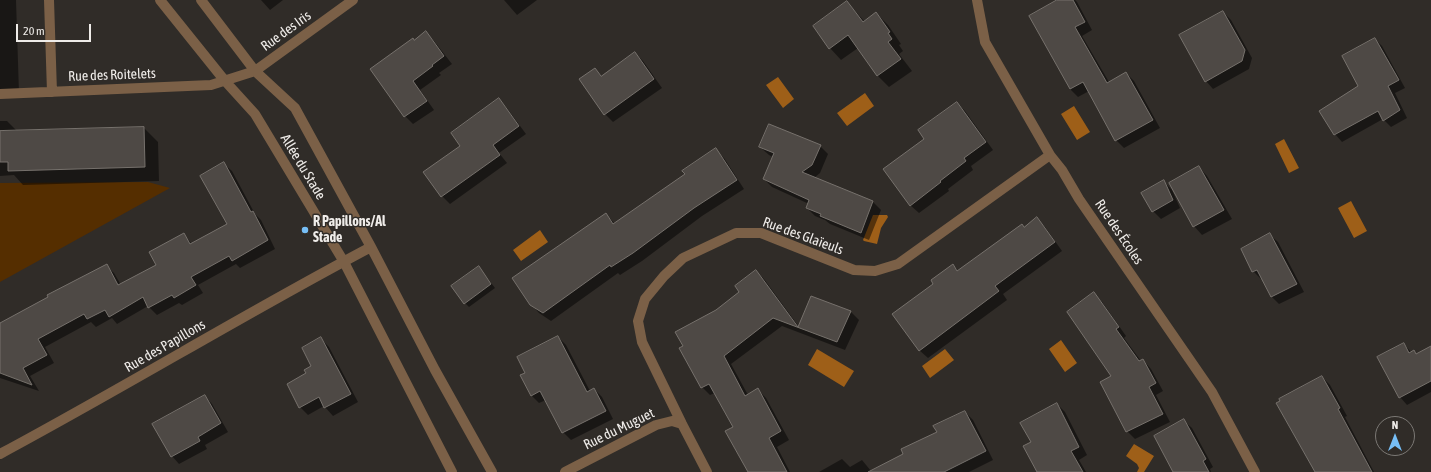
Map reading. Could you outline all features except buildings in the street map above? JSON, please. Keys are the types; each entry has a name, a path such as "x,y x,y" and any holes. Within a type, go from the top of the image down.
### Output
{"street":[{"path":"49,0 52,92"},
{"name":"Allée du Stade","path":"160,0 225,81 254,114 344,262 452,472"},
{"name":"Allée du Stade","path":"201,0 255,71 295,108 371,247 435,370 492,472"},
{"name":"Rue des Iris","path":"225,81 255,71 353,0"},
{"name":"Rue des Écoles","path":"977,0 985,42 1050,155 1062,170 1079,199 1212,392 1255,472"},
{"name":"Rue des Roitelets","path":"0,94 212,85 225,81"},
{"name":"Rue des Glaïeuls","path":"682,424 642,342 638,321 645,299 664,276 683,258 736,233 761,232 854,270 875,271 898,264 1050,155"},
{"name":"Rue des Papillons","path":"0,454 84,409 308,280 371,247"},
{"name":"Rue du Muguet","path":"565,472 656,425 672,420 682,424"},
{"path":"682,424 707,472"}],"shaded area":[{"path":"778,77 794,99 783,108 766,85"},
{"path":"865,93 874,106 847,126 837,113"},
{"path":"1074,106 1090,132 1077,140 1061,114"},
{"path":"1284,139 1299,168 1289,173 1275,144"},
{"path":"148,182 170,188 0,282 0,183"},
{"path":"1351,201 1367,231 1354,238 1338,208"},
{"path":"873,215 887,215 888,217 881,228 877,244 863,240"},
{"path":"540,230 548,242 521,261 513,250"},
{"path":"1061,340 1077,363 1065,372 1049,349"},
{"path":"817,349 854,371 844,387 808,365"},
{"path":"945,349 954,360 930,378 922,366"},
{"path":"1134,444 1154,456 1144,472 1137,472 1139,468 1137,464 1126,456"}],"place":[{"name":"R Papillons/Al Stade","path":"305,230"}]}
